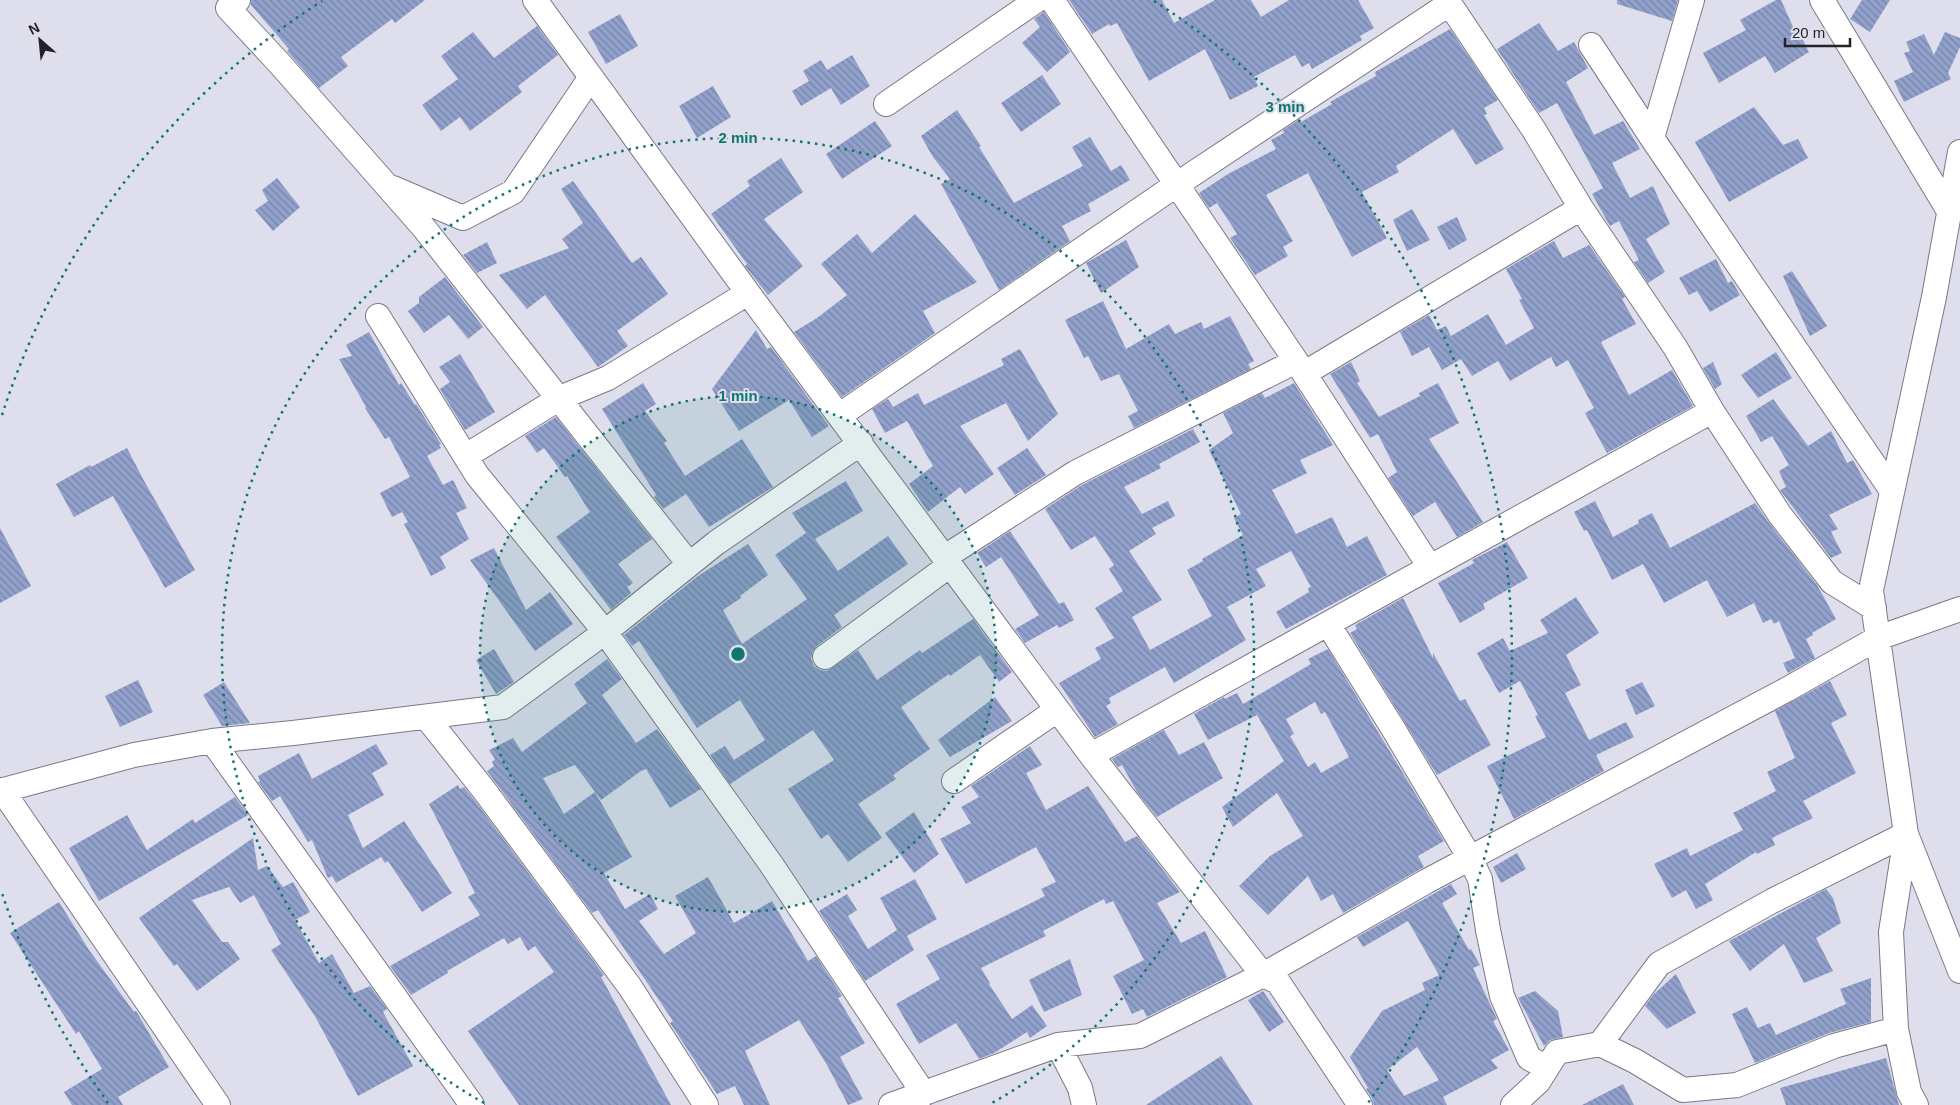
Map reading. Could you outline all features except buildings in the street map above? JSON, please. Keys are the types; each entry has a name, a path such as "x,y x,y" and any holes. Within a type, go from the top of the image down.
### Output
{"street":[{"path":"238,0 228,8 424,228 560,398 689,564"},
{"path":"535,0 748,293 1091,755 1263,974 1278,982 1360,1105"},
{"path":"886,104 1037,0"},
{"path":"1052,0 1301,367 1430,567"},
{"path":"1652,138 1692,0"},
{"path":"1822,0 1949,211"},
{"path":"840,415 1448,2 1534,130 1581,208 1675,348 1712,411 1780,515 1832,582 1874,608"},
{"path":"1591,45 1892,491"},
{"path":"386,185 463,218 513,192 591,77"},
{"path":"1960,152 1934,297 1871,590 1906,834 1960,971"},
{"path":"826,657 948,561 1075,473 1301,367 1581,208"},
{"path":"466,456 560,398 608,378 748,293"},
{"path":"378,316 477,475 604,632 771,864 924,1094"},
{"path":"1091,755 1712,411"},
{"path":"218,1105 1,790 134,755 212,741 427,718 503,707 604,632 716,543 861,443"},
{"path":"892,1105 1058,1045 1140,1036 1263,974 1470,858 1786,690 1878,638 1960,610"},
{"path":"1328,624 1470,858 1480,879 1488,930 1502,996 1529,1058 1547,1068"},
{"path":"954,781 1058,710"},
{"path":"427,718 484,790 630,987 706,1105"},
{"path":"212,741 472,1105"},
{"path":"1906,834 1891,932 1896,1028 1909,1092 1916,1105"},
{"path":"1600,1044 1659,964 1772,901 1906,834"},
{"path":"1513,1105 1538,1082 1557,1052 1600,1044 1635,1061 1683,1090 1737,1086 1834,1046 1896,1028"},
{"path":"1058,1045 1080,1088 1084,1105"}]}
